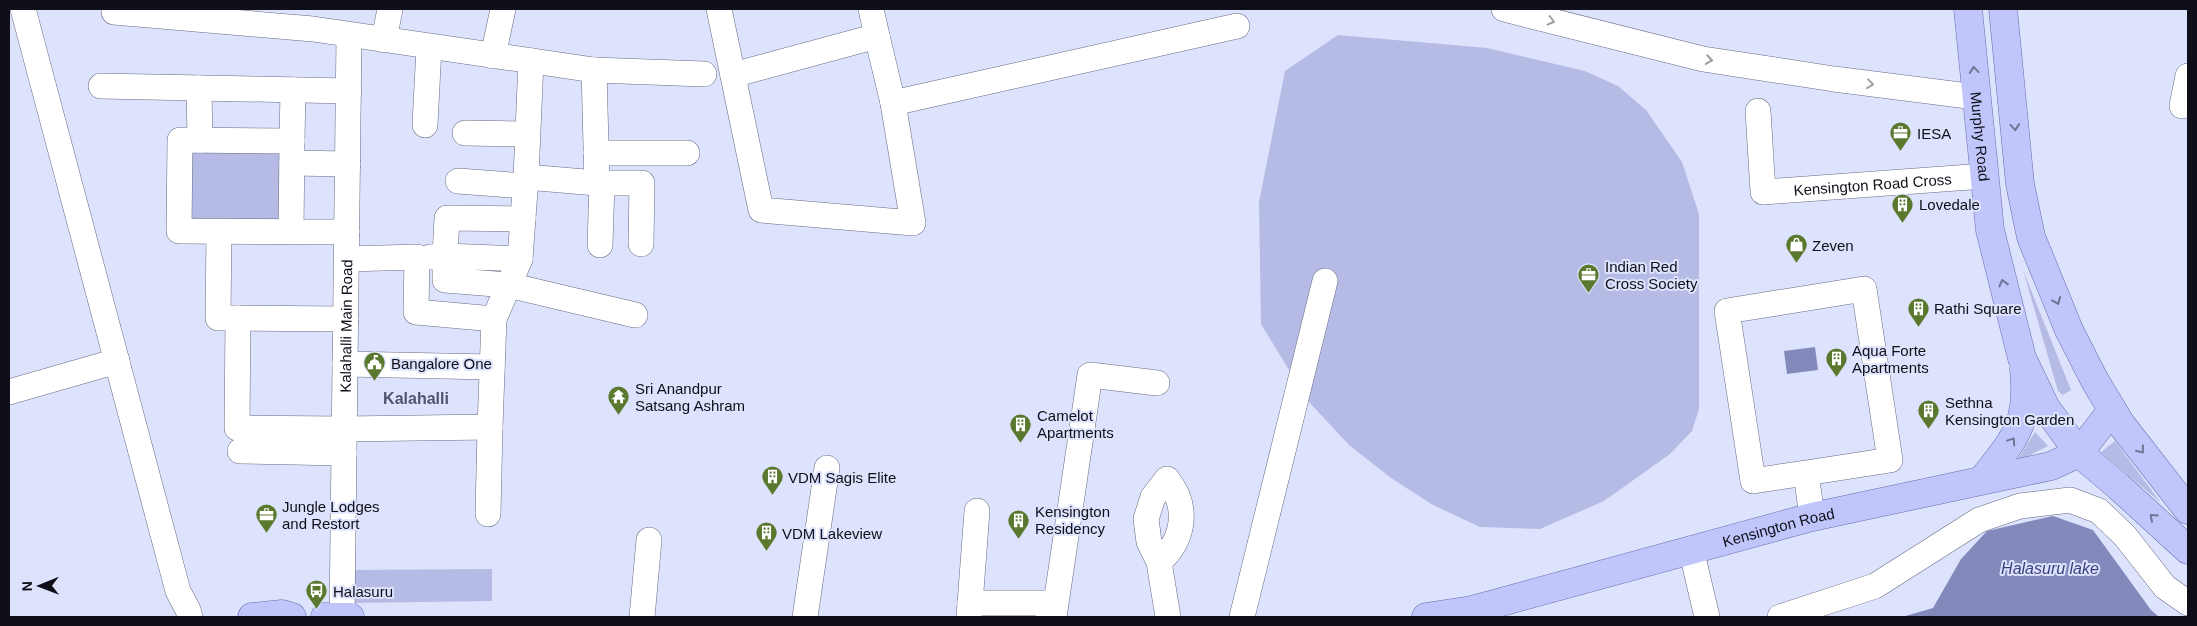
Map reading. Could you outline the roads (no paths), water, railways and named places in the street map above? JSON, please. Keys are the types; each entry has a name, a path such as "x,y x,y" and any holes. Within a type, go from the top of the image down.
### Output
{"main road":[{"name":"Murphy Road","path":"1968,9 1990,230 2022,358 2046,408 2079,453 2188,550"},
{"path":"2004,9 2020,184 2031,237 2069,330 2112,410 2188,510"},
{"path":"1982,480 2013,441 2022,424 2026,391 2022,358"},
{"name":"Kensington Road","path":"1426,617 1472,610 1812,517 2051,466 2079,453 2112,410"},
{"path":"252,617 282,614 292,617"},
{"path":"326,617 350,617"}],"street":[{"path":"384,40 390,9"},
{"path":"493,56 503,9"},
{"path":"719,9 761,210 913,223 893,103 871,9"},
{"path":"1504,9 1703,60 1976,97"},
{"path":"114,12 316,19 349,36 594,70 704,74"},
{"path":"20,23 117,361 178,591 190,617"},
{"path":"893,103 1237,26"},
{"name":"Kalahalli Main Road","path":"342,617 349,36"},
{"path":"733,75 877,36"},
{"path":"425,125 429,47"},
{"path":"488,514 494,319 520,259 526,181 530,61"},
{"path":"594,70 596,153 600,183 600,246"},
{"path":"2182,106 2188,76"},
{"path":"101,86 349,90"},
{"path":"199,88 200,140"},
{"path":"291,232 293,90"},
{"name":"Kensington Road Cross","path":"1758,111 1762,192 1984,176"},
{"path":"465,133 527,134"},
{"path":"347,232 179,231 180,140 200,140 292,152 348,164"},
{"path":"596,153 687,153"},
{"path":"458,181 642,183 641,244"},
{"path":"523,219 447,218 445,280 508,284 636,315"},
{"path":"220,232 218,318 346,319"},
{"path":"347,259 445,256 520,259"},
{"path":"417,257 416,312 494,319"},
{"path":"1242,617 1325,281"},
{"path":"1864,290 1890,460 1806,473 1753,482 1727,311 1864,290"},
{"path":"238,318 237,428 344,441"},
{"path":"9,392 117,361"},
{"path":"346,364 492,368"},
{"path":"1054,617 1090,375 1157,384"},
{"path":"240,451 490,427"},
{"path":"805,617 827,468"},
{"path":"1806,473 1812,517"},
{"path":"1780,617 1875,586 1979,520 2020,506 2070,500 2099,511 2125,536 2165,587 2188,603"},
{"path":"977,511 969,610 1050,603 1048,617"},
{"path":"642,617 649,540"},
{"path":"1691,549 1707,617"},
{"path":"1159,562 1168,617"},
{"path":"176,617 178,591"}],"water":[{"path":"1815,347 1818,370 1787,374 1784,351"},
{"name":"Halasuru lake","path":"2053,516 2093,530 2151,610 2159,617 1902,617 1933,608 1961,559 1987,531"}],"place":[{"name":"IESA","path":"1901,152"},
{"name":"Lovedale","path":"1903,223"},
{"name":"Zeven","path":"1796,264"},
{"name":"Indian Red Cross Society","path":"1589,294"},
{"name":"Rathi Square","path":"1918,327"},
{"name":"Aqua Forte Apartments","path":"1836,378"},
{"name":"Bangalore One","path":"375,382"},
{"name":"Sri Anandpur Satsang Ashram","path":"619,416"},
{"name":"Sethna Kensington Garden","path":"1929,430"},
{"name":"Camelot Apartments","path":"1021,443"},
{"name":"VDM Sagis Elite","path":"772,496"},
{"name":"Jungle Lodges and Restort","path":"266,534"},
{"name":"Kensington Residency","path":"1019,539"},
{"name":"VDM Lakeview","path":"766,552"},
{"name":"Halasuru","path":"317,610"}],"district":[{"name":"Kalahalli","path":"416,398"}]}
